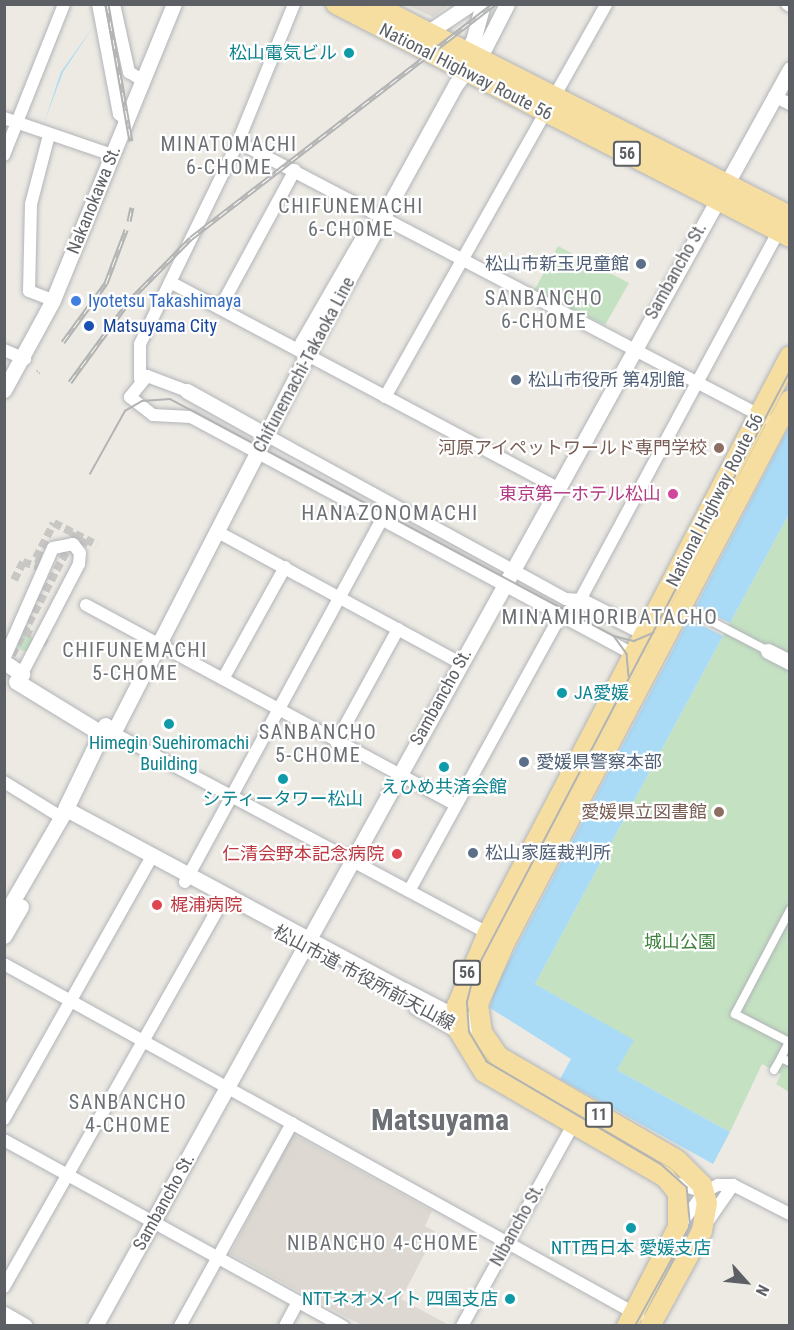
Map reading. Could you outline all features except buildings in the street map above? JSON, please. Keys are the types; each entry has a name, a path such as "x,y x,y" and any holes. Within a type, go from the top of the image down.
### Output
{"highway":[{"name":"National Highway Route 56","path":"336,4 465,62 720,191 786,228"},
{"name":"National Highway Route 56","path":"372,4 427,33 465,62"},
{"name":"National Highway Route 56","path":"478,1021 481,988 496,937 633,655 789,356"},
{"name":"National Highway Route 56","path":"458,1024 461,987 496,937 663,642 688,609 789,400"},
{"name":"11","path":"478,1021 487,1045 514,1069 677,1160 697,1177 704,1192"},
{"name":"11","path":"458,1024 474,1059 495,1081 670,1182"},
{"path":"630,1319 678,1227 681,1202 670,1182"},
{"path":"651,1324 702,1230 704,1192"}],"main road":[{"path":"14,676 107,731 68,815"}],"street":[{"path":"4,155 64,4"},
{"path":"98,4 119,114 126,120"},
{"path":"114,4 129,72 142,80"},
{"name":"Nakanokawa St.","path":"4,390 25,359 53,300 174,4"},
{"path":"294,4 238,141 140,344 140,379 130,397 138,407 167,419 191,417 253,449 380,524 501,589 651,664"},
{"path":"427,33 471,4"},
{"name":"Chifunemachi-Takaoka Line","path":"465,62 483,4"},
{"name":"Chifunemachi-Takaoka Line","path":"107,731 156,640 302,353 381,216 465,62 507,4"},
{"path":"385,397 606,4"},
{"name":"Sambancho St.","path":"95,1326 789,69"},
{"path":"774,96 789,104"},
{"path":"4,118 112,155"},
{"path":"49,135 31,204 30,291 53,300"},
{"path":"238,141 463,256 777,424"},
{"path":"220,308 295,170"},
{"path":"409,891 454,804 563,618 580,600 697,381 786,228"},
{"path":"170,282 557,488"},
{"path":"4,350 25,359"},
{"path":"140,379 157,377 187,391 391,503 515,564 566,599 580,600 663,642"},
{"path":"187,878 391,503"},
{"path":"211,529 460,663"},
{"path":"67,542 80,553 79,564 50,619 14,676 4,660 24,619 25,602 53,548 67,542"},
{"path":"223,679 285,567"},
{"path":"86,605 156,640 336,742 454,804"},
{"path":"688,609 789,662"},
{"path":"24,619 40,627 50,619"},
{"path":"336,742 398,629"},
{"path":"107,731 496,937"},
{"path":"4,782 68,815"},
{"path":"4,916 68,815"},
{"path":"4,936 68,815"},
{"name":"松山市道 市役所前天山線","path":"68,815 458,1024 478,1021"},
{"path":"4,1119 151,859"},
{"path":"4,1287 224,898"},
{"path":"774,1070 785,1060 789,1042 735,1014 789,910"},
{"path":"4,964 507,1244 630,1319 651,1324"},
{"path":"180,1326 292,1123"},
{"name":"Nibancho St.","path":"462,1326 573,1125"},
{"path":"4,1140 343,1326"},
{"path":"670,1182 704,1192 733,1185 789,1214"},
{"path":"702,1230 733,1185"},
{"path":"678,1227 704,1192"},
{"path":"285,1326 298,1302"},
{"path":"4,1314 25,1326"}],"shaded area":[{"path":"449,4 433,17 407,5"},
{"path":"293,1134 432,1211 425,1226 436,1232 401,1299 449,1325 361,1325 230,1254"}],"green space":[{"path":"558,246 629,283 605,325 534,291"},
{"name":"城山公園","path":"789,514 789,1092 776,1084 781,1074 762,1064 730,1132 617,1070 633,1040 535,984"},
{"path":"25,633 31,636 34,642 31,648 25,651 19,648 16,642 19,636"}],"water":[{"path":"95,24 63,72 44,123 61,72"},
{"path":"789,427 789,514 730,623 696,606"},
{"path":"689,619 723,636 535,984 634,1040 617,1070 730,1132 713,1164 560,1079 571,1059 490,1008 494,990"}],"tunnel":[{"path":"51,566 36,558 54,523 97,545"},
{"path":"12,655 76,533"},
{"path":"77,556 86,539"},
{"path":"14,580 23,562 44,569"},
{"path":"24,631 47,643"}],"tram line":[{"path":"635,1326 690,1226 687,1188 660,1164 487,1062 469,1032 467,1002 474,974 790,371"},
{"path":"90,474 125,411 142,401 170,399 614,636 634,641 653,633"},
{"path":"614,636 627,654 629,676"}],"railway":[{"path":"107,4 131,141"},
{"path":"70,382 129,301 191,238 494,4"},
{"path":"129,221 132,207"},
{"path":"63,342 106,283 126,230"}],"place":[{"name":"松山電気ビル","path":"349,53"},
{"name":"松山市新玉児童館","path":"641,264"},
{"name":"Iyotetsu Takashimaya","path":"76,301"},
{"name":"Matsuyama City","path":"89,326"},
{"name":"松山市役所 第4別館","path":"516,380"},
{"name":"河原アイペットワールド専門学校","path":"719,448"},
{"name":"東京第一ホテル松山","path":"673,494"},
{"name":"JA愛媛","path":"562,693"},
{"name":"Himegin Suehiromachi Building","path":"169,724"},
{"name":"愛媛県警察本部","path":"524,762"},
{"name":"えひめ共済会館","path":"444,767"},
{"name":"シティータワー松山","path":"283,779"},
{"name":"愛媛県立図書館","path":"719,812"},
{"name":"松山家庭裁判所","path":"473,853"},
{"name":"仁清会野本記念病院","path":"397,854"},
{"name":"梶浦病院","path":"157,905"},
{"name":"NTT西日本 愛媛支店","path":"631,1228"},
{"name":"NTTネオメイト 四国支店","path":"510,1299"}],"district":[{"name":"MINATOMACHI 6-CHOME","path":"229,156"},
{"name":"CHIFUNEMACHI 6-CHOME","path":"351,218"},
{"name":"SANBANCHO 6-CHOME","path":"544,310"},
{"name":"HANAZONOMACHI","path":"390,513"},
{"name":"MINAMIHORIBATACHO","path":"610,617"},
{"name":"CHIFUNEMACHI 5-CHOME","path":"135,662"},
{"name":"SANBANCHO 5-CHOME","path":"318,744"},
{"name":"SANBANCHO 4-CHOME","path":"128,1114"},
{"name":"Matsuyama","path":"440,1120"},
{"name":"NIBANCHO 4-CHOME","path":"383,1243"}]}
